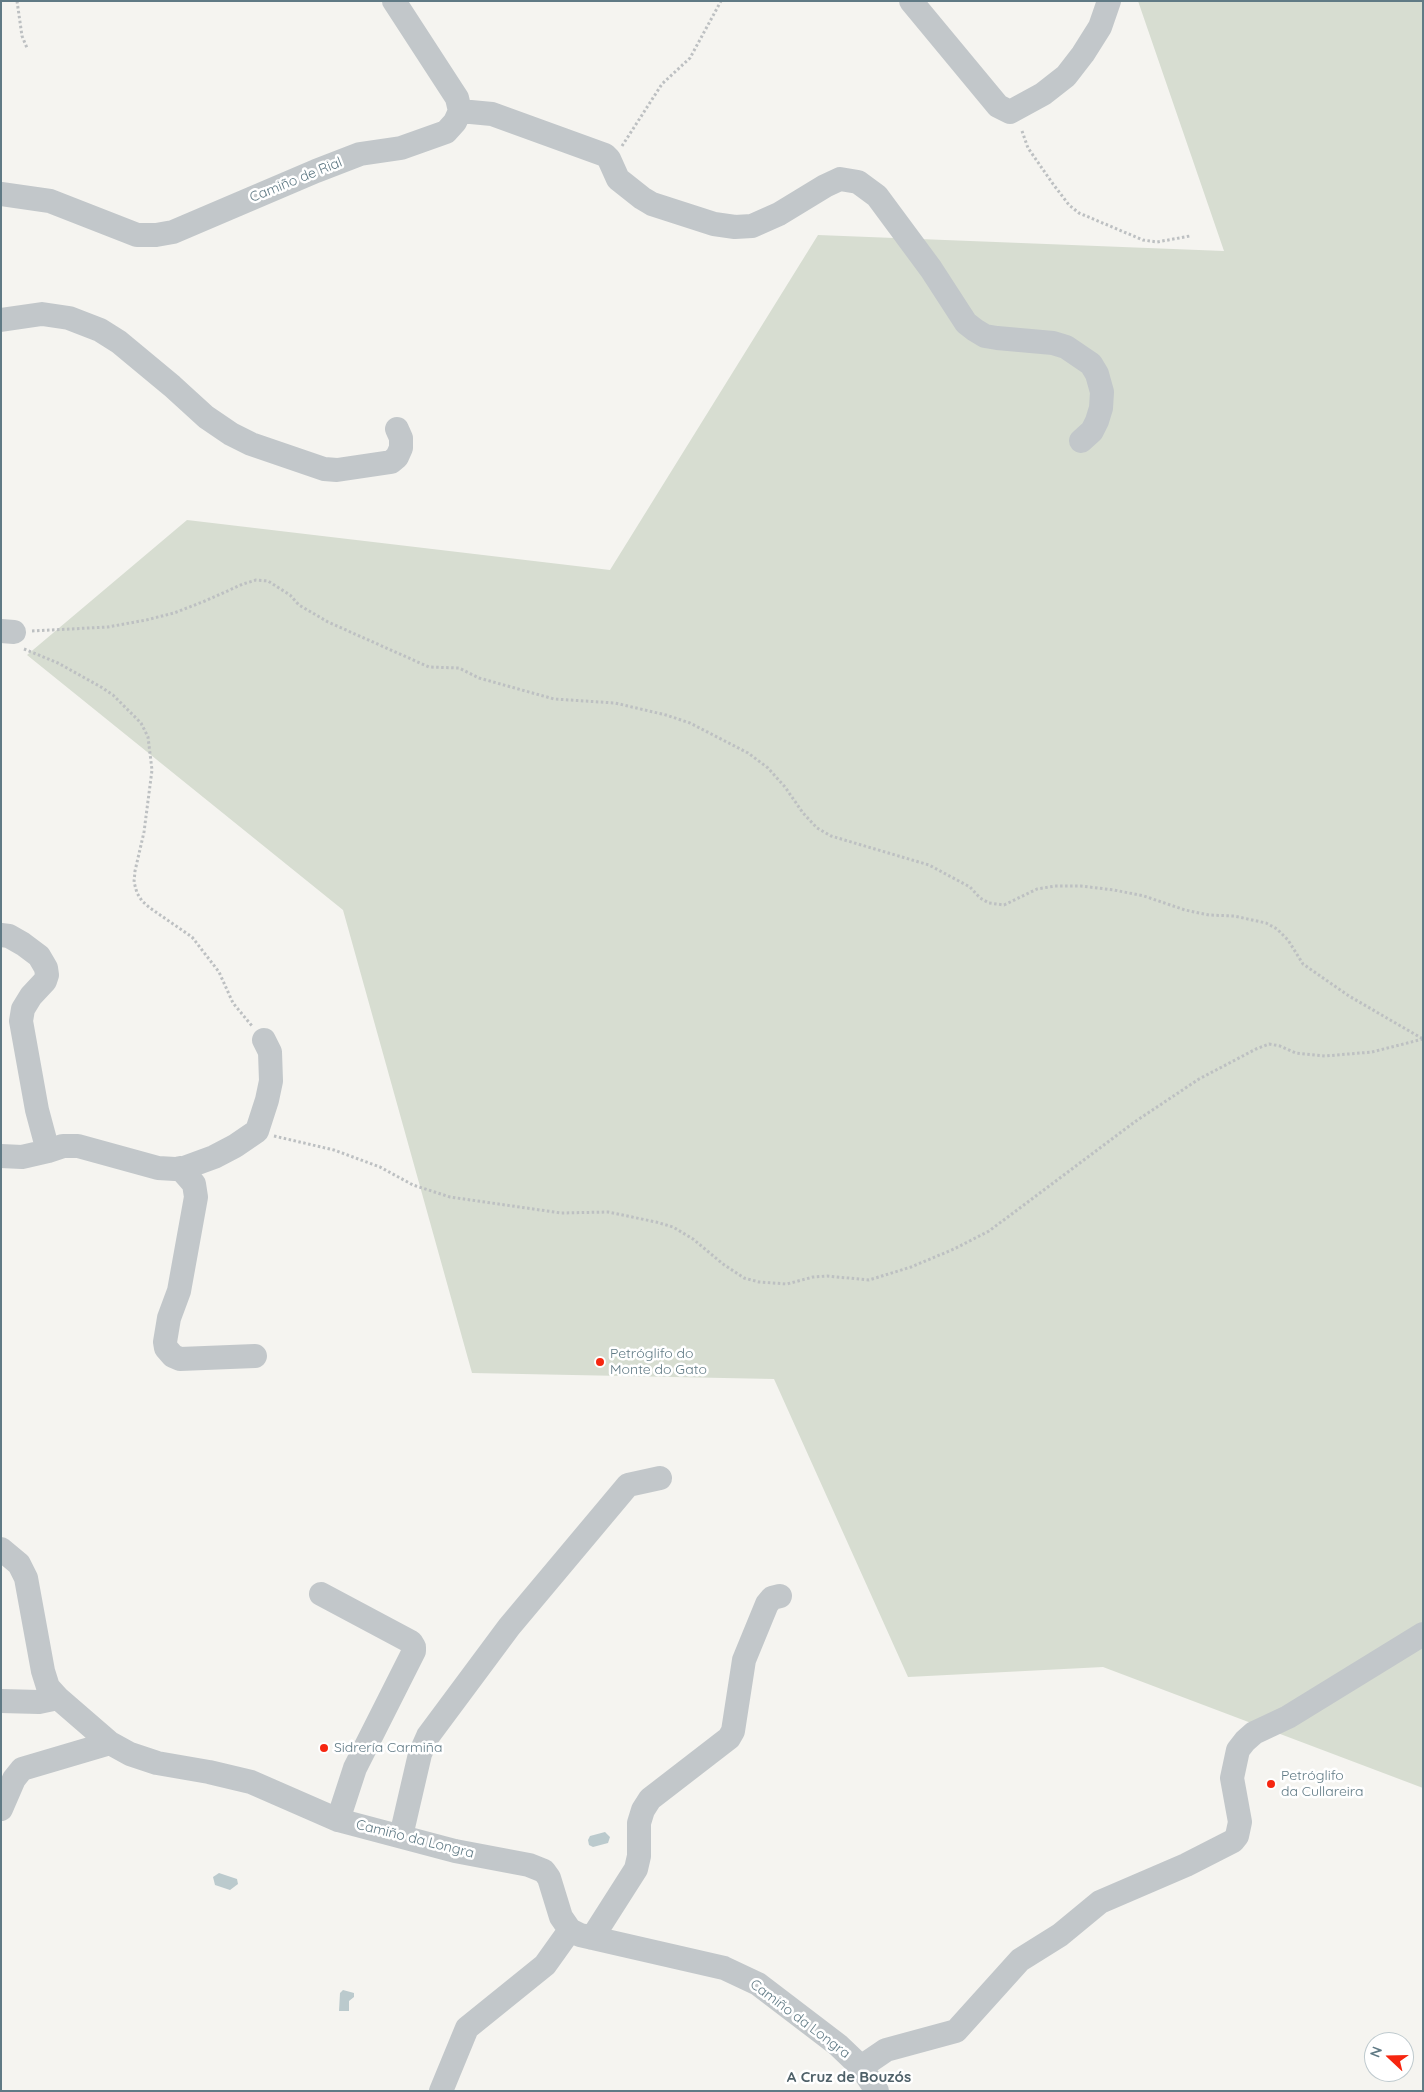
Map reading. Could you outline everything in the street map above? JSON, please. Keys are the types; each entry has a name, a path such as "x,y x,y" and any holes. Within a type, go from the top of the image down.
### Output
{"street":[{"path":"394,1 457,98 460,111 492,114 605,155 618,179 652,204 714,224 735,227 752,226 766,222 840,179 858,182 868,188 877,196 920,254 966,323 985,336 1053,343 1066,347 1091,364 1097,374 1102,392 1101,408 1092,431 1081,441"},
{"path":"911,1 998,106 1010,112 1043,94 1066,76 1100,27 1109,1"},
{"name":"Camiño de Rial","path":"1,194 50,201 137,236 173,232 297,178 360,154 401,148 426,141 446,132 455,122 460,111"},
{"path":"1,320 42,314 69,318 100,330 119,342 206,417 230,434 251,444 324,469 337,470 392,462 397,457 401,448 397,429"},
{"path":"1,935 10,936 24,944 39,956 46,968 45,981 31,996 23,1009 21,1021 37,1110 48,1152"},
{"path":"1,1156 22,1157 48,1152 63,1146 78,1146 158,1168 180,1168 214,1157 257,1131 271,1081 271,1058 264,1040"},
{"path":"180,1168 194,1184 196,1198 179,1292 168,1318 164,1342 166,1348 173,1356 180,1359 255,1356"},
{"path":"401,1836 420,1754 428,1736 509,1627 628,1485 660,1478"},
{"name":"Camiño da Longra","path":"1,1549 19,1564 26,1578 43,1671 48,1687 110,1743 130,1754 157,1763 251,1782 338,1820 455,1851 529,1865 544,1871 549,1878 561,1918 570,1930 592,1938 724,1968 758,1984 838,2045 861,2067 877,2091"},
{"path":"322,1594 411,1642 414,1647 414,1651 355,1768 338,1820"},
{"path":"592,1938 636,1869 639,1856 640,1823 643,1810 650,1799 729,1738 734,1731 739,1683 744,1660 767,1604 772,1598 780,1596"},
{"path":"861,2067 886,2050 956,2031 1020,1960 1060,1935 1100,1902 1186,1865 1233,1841 1237,1836 1240,1822 1232,1778 1238,1750 1245,1741 1254,1734 1288,1717 1423,1634"},
{"path":"1,1701 38,1702 58,1698"},
{"path":"1,1809 14,1780 22,1769 110,1743"},
{"path":"441,2091 467,2028 545,1965 570,1930"}],"path":[{"path":"17,1 22,36 27,48"},
{"path":"609,160 617,153 662,84 690,58 721,1"},
{"path":"1022,131 1028,148 1053,184 1069,205 1079,213 1143,240 1156,242 1190,236"},
{"path":"10,636 108,627 146,620 197,604 243,584 256,580 268,581 290,595 299,605 328,622 429,667 459,668 479,678 554,699 615,703 666,714 690,723 748,753 768,768 817,828 844,841 929,865 963,882 989,904 1004,905 1037,890 1055,886 1081,886 1144,896 1185,910 1209,915 1234,916 1266,923 1288,940 1303,964 1349,996 1423,1039"},
{"path":"10,636 101,687 113,695 141,723 148,737 152,770 144,832 135,871 134,882 137,893 150,908 192,937 219,972 232,1004 264,1040"},
{"path":"257,1131 334,1150 380,1167 413,1185 450,1197 561,1213 608,1212 673,1227 744,1278 759,1282 787,1284 813,1277 827,1276 869,1280 928,1260 989,1231 1136,1121 1199,1079 1256,1049 1269,1044 1280,1046 1296,1053 1325,1056 1372,1052 1423,1039"}],"shaded area":[{"path":"1138,1 1423,1 1423,1788 1103,1667 908,1677 774,1379 472,1373 343,910 27,655 187,520 610,570 818,235 1224,251"},
{"path":"605,1832 610,1837 608,1843 593,1847 589,1845 588,1840 590,1836"},
{"path":"219,1873 237,1879 238,1884 230,1890 215,1885 213,1877"},
{"path":"343,1990 354,1993 354,1997 349,2001 349,2011 339,2011 340,1993"}],"place":[{"name":"Petróglifo do Monte do Gato","path":"600,1362"},
{"name":"Sidrería Carmiña","path":"324,1748"},
{"name":"Petróglifo da Cullareira","path":"1271,1784"}],"district":[{"name":"A Cruz de Bouzós","path":"849,2077"}]}
